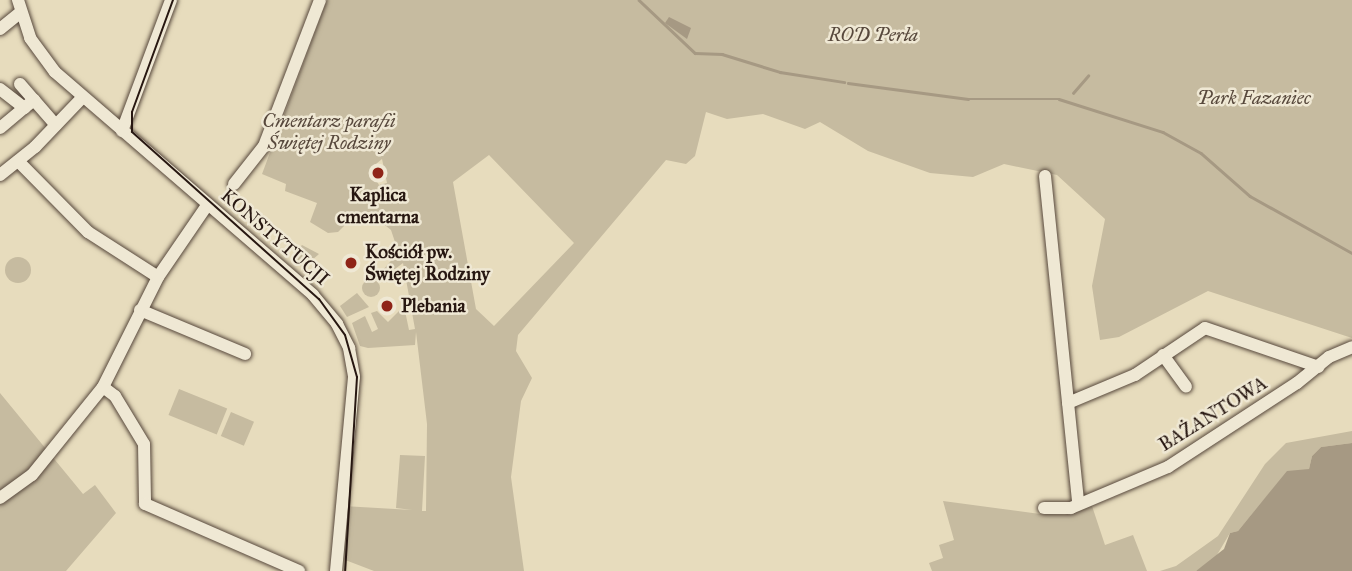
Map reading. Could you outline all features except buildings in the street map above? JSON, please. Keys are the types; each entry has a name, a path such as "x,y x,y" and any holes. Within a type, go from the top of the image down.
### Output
{"street":[{"path":"122,131 171,0"},
{"path":"234,184 264,146 316,1"},
{"path":"0,29 19,6"},
{"name":"KONSTYTUCJI","path":"19,6 42,57 83,97 323,305 349,348 353,403 336,571"},
{"path":"20,84 29,104"},
{"path":"0,89 29,104 56,125"},
{"path":"0,175 18,161 83,97"},
{"path":"0,128 29,104"},
{"path":"18,161 88,232 158,277"},
{"path":"1045,176 1079,503"},
{"path":"0,498 32,475 103,387 158,277 208,204"},
{"path":"140,310 245,354"},
{"name":"BAŻANTOWA","path":"1068,403 1135,375 1205,328 1319,367"},
{"name":"BAŻANTOWA","path":"1044,508 1072,508 1179,461 1319,367 1329,357 1352,347"},
{"path":"1163,355 1186,387"},
{"path":"103,387 115,396 144,444 145,504 299,571"}],"green space":[{"path":"327,0 1352,0 1352,338 1208,291 1119,337 1100,340 1092,286 1105,219 1057,175 1004,164 973,177 930,173 868,151 820,122 805,129 763,114 727,119 706,112 695,156 686,164 666,160 518,335 516,351 532,378 521,401 511,477 524,571 374,571 340,558 343,506 412,510 396,508 400,455 425,456 422,511 426,511 427,424 416,332 415,345 368,348 360,346 352,323 365,316 372,332 378,329 371,313 377,311 388,322 404,306 409,330 415,329 403,263 387,275 383,270 396,255 395,242 391,230 375,217 350,220 338,232 328,233 310,222 317,203 285,191 286,184 262,174","holes":["489,155 574,243 494,326 476,309 453,182","382,159 387,183 379,185 370,169"]},
{"path":"302,245 319,254 303,268 291,257"},
{"path":"18,257 27,261 31,270 27,279 18,283 9,279 5,270 9,261"},
{"path":"367,279 375,279 380,288 378,295 367,297 362,292 362,284"},
{"path":"357,293 369,307 347,317 340,306"},
{"path":"179,389 227,408 217,434 169,415"},
{"path":"0,393 83,494 95,485 116,513 66,571 0,571"},
{"path":"231,412 254,422 244,446 221,436"},
{"path":"1352,431 1352,443 1321,447 1312,456 1309,469 1277,484 1238,531 1230,533 1214,560 1196,571 1160,571 1176,566 1218,536 1265,464 1286,443"},
{"path":"943,501 1065,515 1092,506 1105,545 1133,535 1147,571 932,571 929,563 943,558 939,545 954,540"}],"shaded area":[{"path":"669,17 691,28 687,39 665,23"},
{"path":"1352,443 1352,571 1196,571 1224,549 1230,533 1238,531 1287,471 1309,469 1312,456 1321,447"}],"waterway":[{"path":"639,0 695,53 722,54 780,72 844,82"},
{"path":"1073,93 1088,76"},
{"path":"848,83 968,99 1059,99 1163,132 1201,153 1250,196 1352,253"}],"tram line":[{"path":"173,0 132,112 132,132 319,299 345,335 357,377 345,571"}],"place":[{"name":"Kaplica cmentarna","path":"378,173"},
{"name":"Kościół pw. Świętej Rodziny","path":"351,263"},
{"name":"Plebania","path":"387,306"}],"park label":[{"name":"ROD Perła","path":"873,35"},
{"name":"Park Fazaniec","path":"1254,98"},
{"name":"Cmentarz parafii Świętej Rodziny","path":"329,132"}]}
